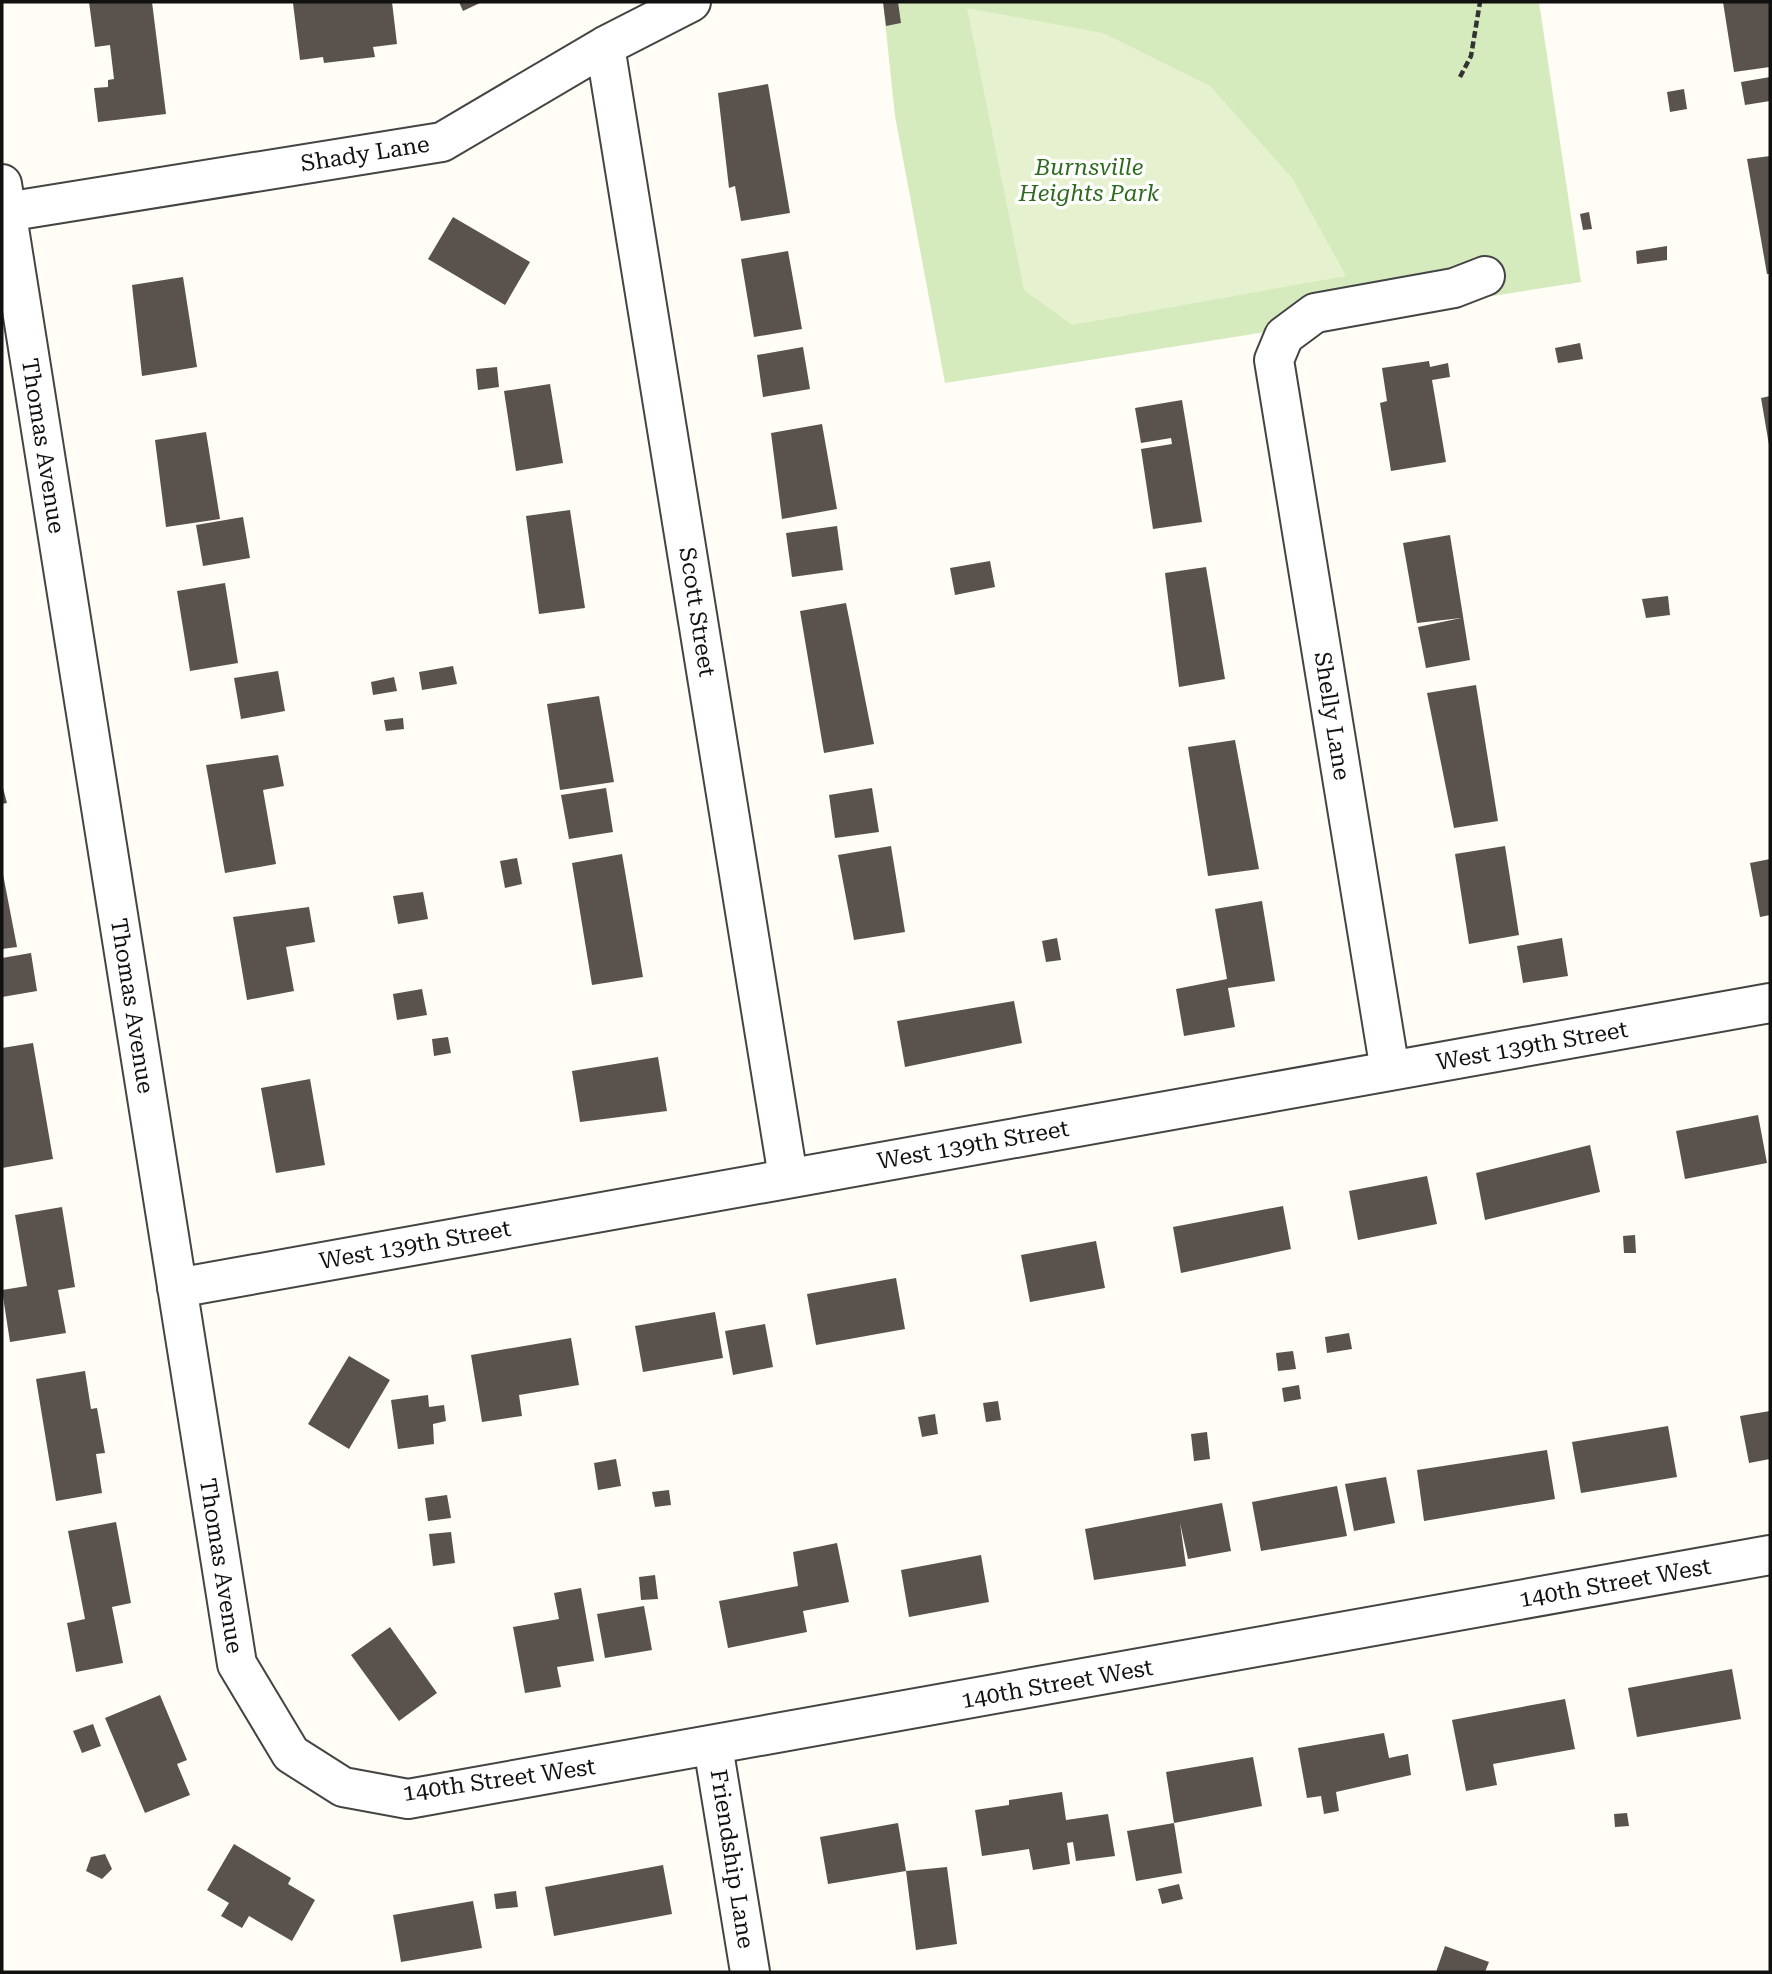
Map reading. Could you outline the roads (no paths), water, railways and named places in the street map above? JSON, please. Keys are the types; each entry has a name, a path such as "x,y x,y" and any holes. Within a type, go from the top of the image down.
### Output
{"street":[{"name":"Shady Lane","path":"4,198 442,142 606,47 691,2"},
{"name":"Scott Street","path":"606,47 788,1177"},
{"name":"Thomas Avenue","path":"4,198 237,1664 291,1754 343,1787"},
{"name":"Shelly Lane","path":"1390,1071 1275,360 1284,336 1315,313 1454,288 1485,276"},
{"name":"West 139th Street","path":"177,1287 1770,1003"},
{"name":"140th Street West","path":"343,1787 408,1798 713,1746 1770,1555"},
{"name":"Friendship Lane","path":"713,1746 750,1972"}],"park label":[{"name":"Burnsville Heights Park","path":"1089,180"}]}
